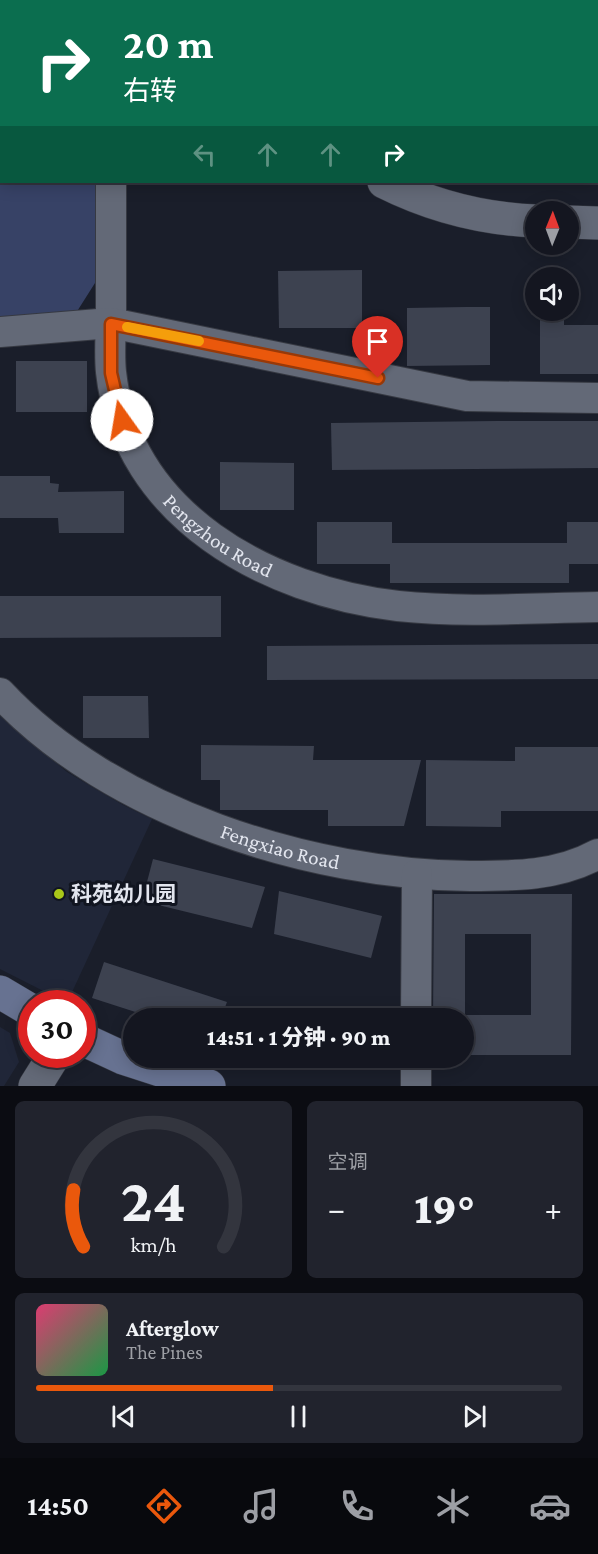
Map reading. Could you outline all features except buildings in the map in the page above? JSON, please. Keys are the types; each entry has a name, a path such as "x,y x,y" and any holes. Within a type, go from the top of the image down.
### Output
{"main road":[{"path":"0,992 18,1003"},
{"path":"96,1045 123,1058 209,1086"}],"street":[{"name":"Pengzhou Road","path":"111,183 111,373 120,411 143,465 181,512 228,550 254,565 300,584 348,597 397,606 447,609 598,607"},
{"path":"386,183 432,203 469,213 525,221"},
{"path":"579,222 598,223"},
{"path":"0,332 111,324 467,396 598,398"},
{"name":"Fengxiao Road","path":"0,693 32,724 88,766 145,799 185,816 301,853 366,868 417,874 488,876 545,873 566,868 598,854"},
{"path":"416,1008 417,874"},
{"path":"35,1086 46,1068"},
{"path":"416,1068 416,1086"}],"shaded area":[{"path":"0,183 96,183 95,283 76,313 0,317"},
{"name":"科苑幼儿园","path":"0,716 67,772 152,819 73,990 41,990 0,969"},
{"path":"0,1027 10,1033 18,1064 4,1086 0,1086"}],"slow traffic":[{"path":"127,327 199,341"}],"place":[{"name":"科苑幼儿园","path":"59,894"}],"route":[{"path":"122,420 111,373 111,324 378,378"}]}
